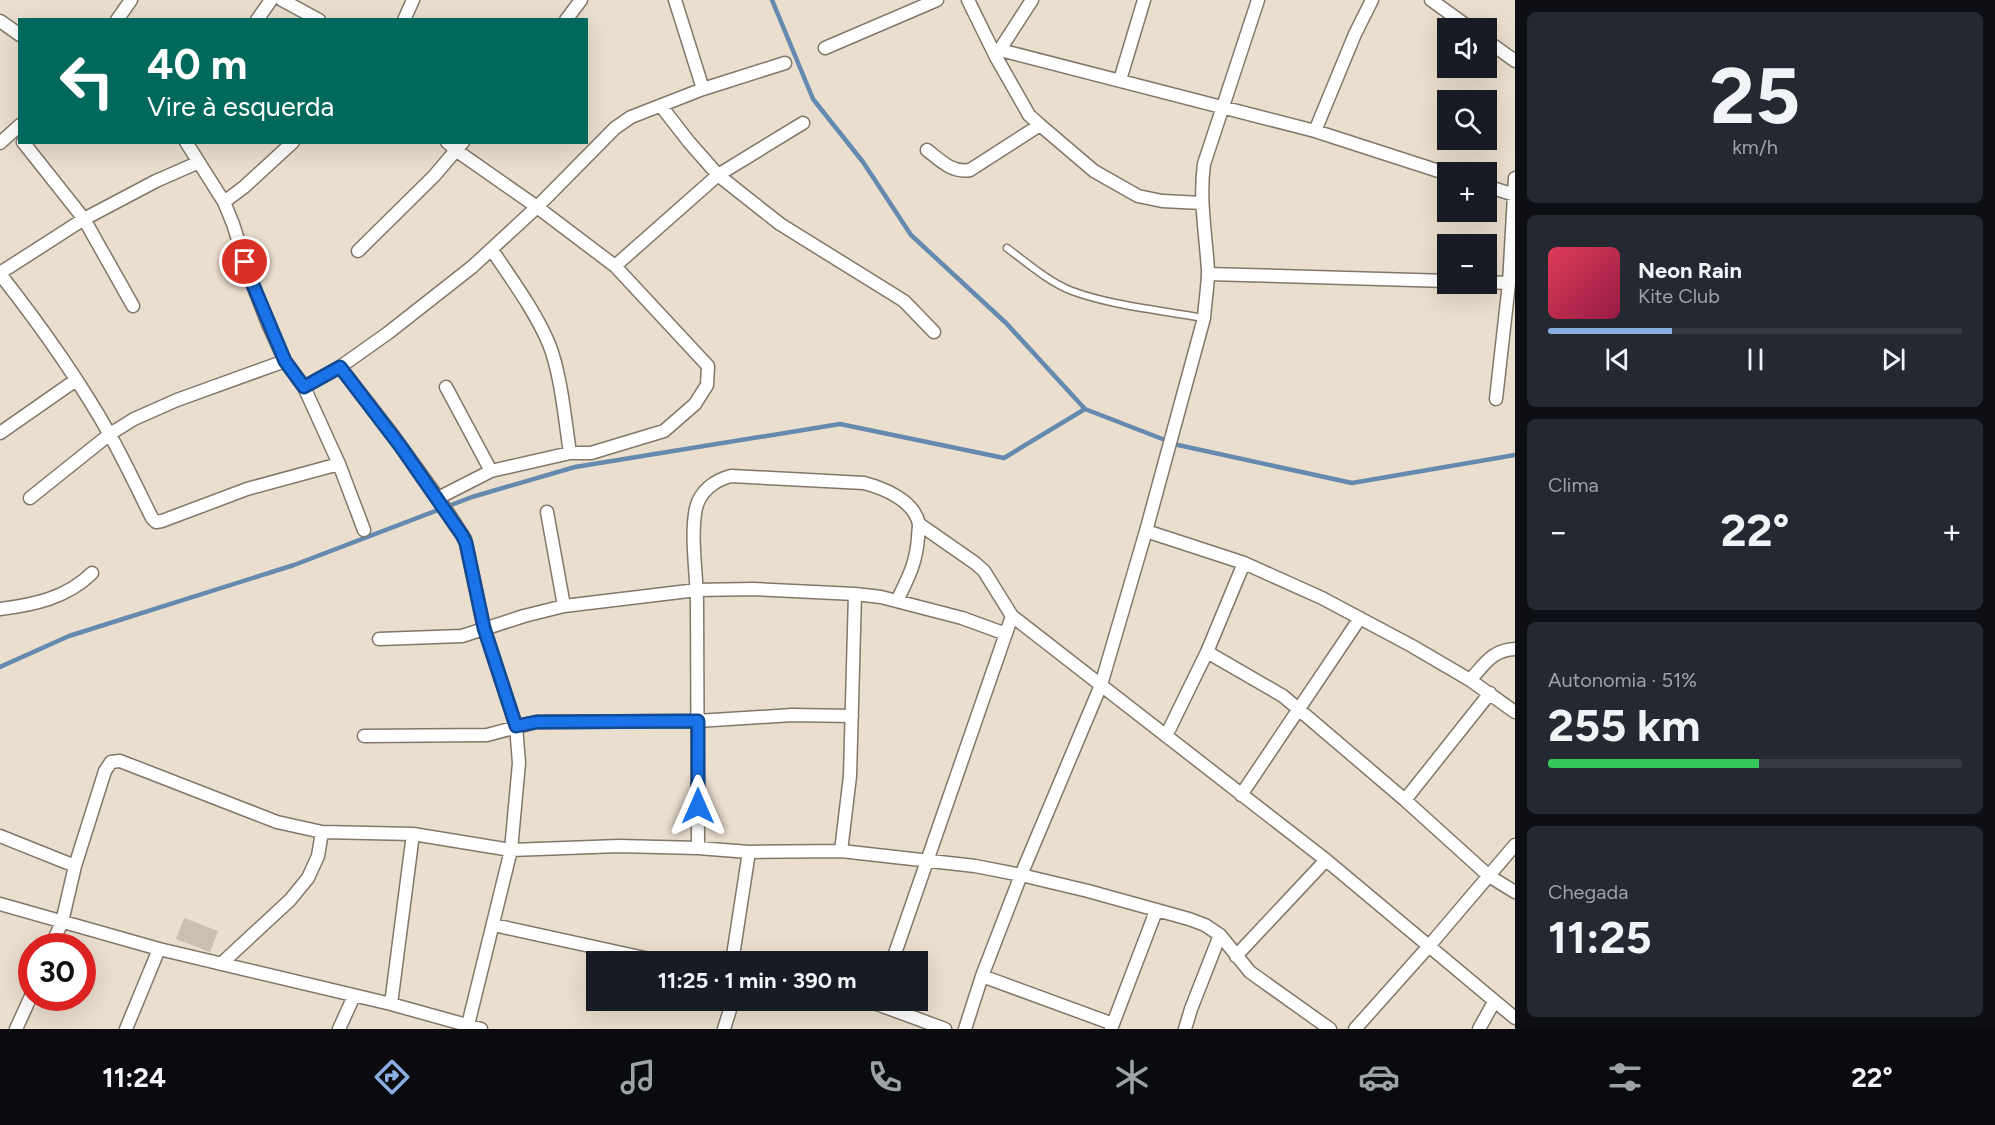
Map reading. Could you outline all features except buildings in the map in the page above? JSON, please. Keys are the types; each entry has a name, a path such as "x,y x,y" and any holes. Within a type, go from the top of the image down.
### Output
{"street":[{"path":"118,18 130,0"},
{"path":"258,18 271,0"},
{"path":"282,0 315,18"},
{"path":"405,18 413,0"},
{"path":"568,18 581,0"},
{"path":"675,0 703,89"},
{"path":"825,48 937,0"},
{"path":"968,0 1029,115 1040,125 1094,171 1138,196 1162,201 1202,203"},
{"path":"998,53 1032,0"},
{"path":"1120,80 1144,0"},
{"path":"965,1029 982,976 1021,875 1101,685 1146,531 1204,318 1208,274 1202,203 1204,164 1258,0"},
{"path":"1315,131 1355,34 1372,0"},
{"path":"1431,0 1456,18"},
{"path":"0,21 18,34"},
{"path":"1497,48 1515,61"},
{"path":"998,53 1223,106 1315,131 1437,170"},
{"path":"304,387 340,367 388,333 492,250 615,128 632,117 703,89 785,63"},
{"path":"661,106 718,175 780,224 904,301 934,332"},
{"path":"615,266 718,175 803,123"},
{"path":"927,150 950,168 970,170 1040,125"},
{"path":"0,143 18,131"},
{"path":"25,144 84,219 133,306"},
{"path":"187,144 224,202 251,280 285,361 304,387 339,464 364,530"},
{"path":"224,202 292,144"},
{"path":"358,251 400,210 456,145 615,266 708,366 707,385 694,404 664,431 591,453 570,453 491,471 440,500"},
{"path":"197,162 84,219 0,273 45,332 76,380 110,435 156,522 247,489 339,464"},
{"path":"1497,399 1509,283 1515,178"},
{"path":"1497,190 1514,195"},
{"path":"492,250 549,343 554,359 570,453"},
{"path":"1208,274 1437,281"},
{"path":"1497,282 1509,283"},
{"path":"30,498 134,419 177,400 285,361"},
{"path":"340,367 440,500 466,543 484,628 516,726 519,763 511,850 468,1025"},
{"path":"0,433 76,380"},
{"path":"446,387 491,471"},
{"path":"698,848 697,590 694,527 696,507 708,488 720,479 731,476 864,483 883,488 905,503 919,524 984,571 1012,616 1326,860 1515,1018"},
{"path":"547,512 564,606"},
{"path":"897,601 916,557 919,524"},
{"path":"1146,531 1244,563 1322,598 1470,680 1515,712"},
{"path":"1166,736 1207,652 1244,563"},
{"path":"0,609 24,607 62,595 85,581 92,573"},
{"path":"380,639 462,636 524,615 564,606 697,590 754,589 855,594 897,601 962,618 1006,634"},
{"path":"842,851 849,776 855,594"},
{"path":"896,951 1012,616"},
{"path":"1241,795 1360,618"},
{"path":"1470,680 1494,654 1502,650 1515,649"},
{"path":"1207,652 1269,687 1299,710 1405,800 1489,876 1515,892"},
{"path":"1405,800 1490,693"},
{"path":"364,735 487,735 537,722 698,721 792,715 852,716"},
{"path":"57,933 105,771 109,764 115,761 124,762 277,822 322,832 413,834 511,850 619,846 749,852 842,851 975,866 1021,875 1088,891 1205,925 1220,935 1250,972 1330,1029"},
{"path":"221,964 290,900 308,878 318,856 322,832"},
{"path":"391,1004 413,834"},
{"path":"0,836 75,866"},
{"path":"1355,1029 1515,845"},
{"path":"734,951 749,852"},
{"path":"1236,956 1326,860"},
{"path":"0,904 159,949 391,1004 481,1029"},
{"path":"982,976 1112,1027 1156,911"},
{"path":"494,925 613,951"},
{"path":"1185,1029 1220,935"},
{"path":"126,1029 159,949"},
{"path":"339,1029 354,996"},
{"path":"1479,1029 1494,1002"},
{"path":"16,1029 24,1011"},
{"path":"724,1029 730,1011"},
{"path":"900,1011 945,1029"}],"lane":[{"path":"1007,248 1070,290 1102,300 1204,318"}],"waterway":[{"path":"772,0 813,99 863,162 911,235 1006,323 1085,409"},
{"path":"0,667 69,636 294,565 472,497 575,467 840,424 1004,458 1085,409 1178,445 1352,483 1515,455"}],"route":[{"path":"245,262 268,324 285,361 304,387 340,367 389,430 462,535 466,543 484,628 516,726 537,722 698,721 698,806"}]}
